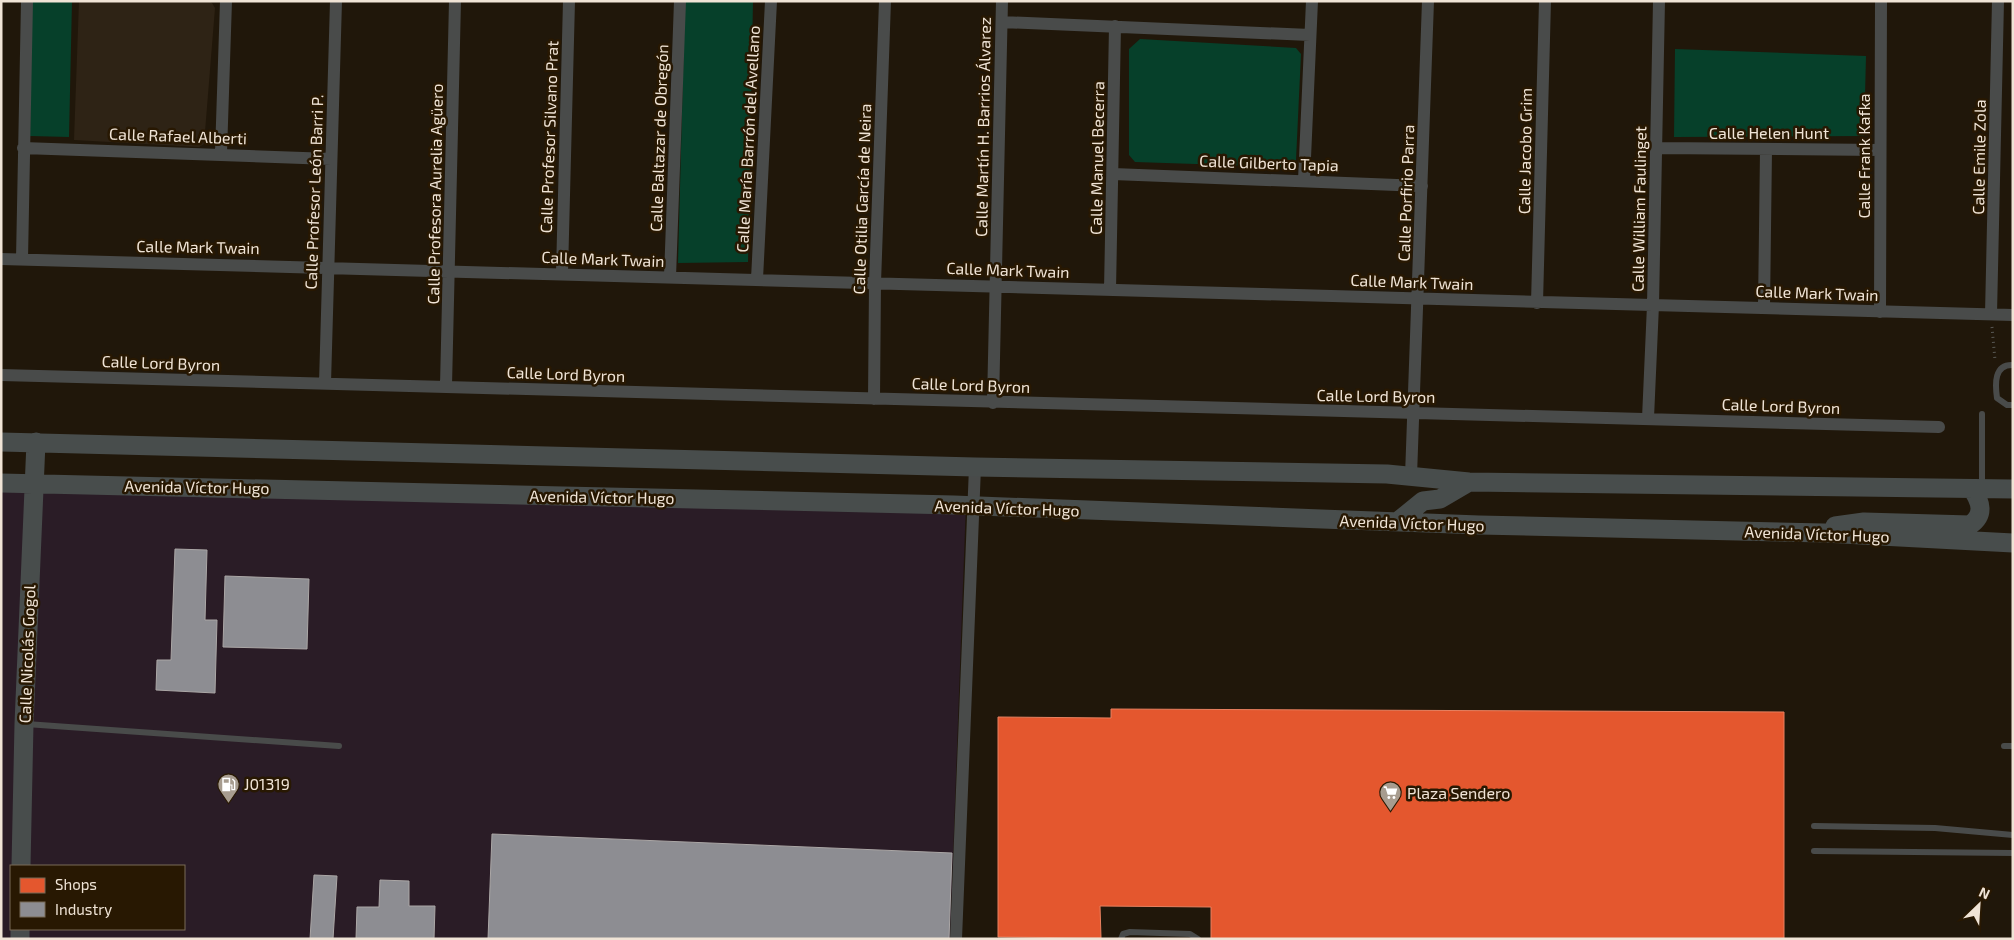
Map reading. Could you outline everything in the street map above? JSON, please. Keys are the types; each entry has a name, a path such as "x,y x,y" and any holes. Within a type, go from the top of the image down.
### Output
{"street":[{"path":"22,260 27,1"},
{"path":"221,153 226,1"},
{"name":"Calle Profesor León Barri P.","path":"325,383 336,1"},
{"name":"Calle Profesora Aurelia Agüero","path":"446,386 455,1"},
{"name":"Calle Profesor Silvano Prat","path":"562,273 569,1"},
{"name":"Calle Baltazar de Obregón","path":"670,277 680,1"},
{"name":"Calle María Barrón del Avellano","path":"757,279 771,1"},
{"name":"Calle Otilia García de Neira","path":"874,398 875,283 885,1"},
{"name":"Calle Martín H. Barrios Álvarez","path":"992,402 1002,1"},
{"path":"1304,180 1312,1"},
{"name":"Calle Porfirio Parra","path":"1411,476 1428,1"},
{"name":"Calle Jacobo Grim","path":"1537,303 1545,1"},
{"name":"Calle William Faulinget","path":"1648,418 1654,305 1659,1"},
{"name":"Calle Frank Kafka","path":"1880,312 1881,1"},
{"name":"Calle Emile Zola","path":"1991,314 1998,1"},
{"path":"1002,22 1310,35"},
{"name":"Calle Manuel Becerra","path":"1110,290 1114,174 1115,26"},
{"name":"Calle Rafael Alberti","path":"23,148 221,153 332,159"},
{"name":"Calle Helen Hunt","path":"1657,148 1880,150"},
{"path":"1764,308 1766,150"},
{"name":"Calle Gilberto Tapia","path":"1114,174 1422,186"},
{"name":"Calle Mark Twain","path":"1,258 2013,315"},
{"name":"Calle Lord Byron","path":"1,375 1939,427"},
{"path":"1,442 1411,476 1469,482 2013,489"},
{"name":"Calle Nicolás Gogol","path":"21,865 24,724 36,442"},
{"path":"956,939 975,466"},
{"path":"1397,522 1418,504 1447,495 1469,482"},
{"name":"Avenida Víctor Hugo","path":"1,483 973,508 1824,534 2013,543"},
{"path":"1824,534 1835,526 1864,522 1970,525 1978,520 1981,513 1977,489"}],"lane":[{"path":"2013,364 2006,364 1999,370 1995,384 1997,398 2007,405 2013,405"},
{"path":"1977,489 1982,414"},
{"path":"24,724 339,746"},
{"path":"2004,746 2013,746"},
{"path":"1814,826 1935,828 2013,835"},
{"path":"1814,851 2013,854"},
{"path":"1121,939 1123,934 1130,932 1190,934 1198,939"}],"path":[{"path":"1991,314 1993,357 1999,370"}],"shaded area":[{"path":"79,1 209,1 212,3 215,8 204,144 199,147 74,140"},
{"path":"1,483 966,502 950,939 1,939"}],"green space":[{"path":"32,1 72,1 69,137 30,136"},
{"path":"685,1 753,1 748,262 678,263"},
{"path":"1140,39 1296,48 1301,54 1296,160 1290,167 1135,162 1129,155 1129,49"},
{"path":"1675,49 1866,56 1864,136 1674,137"}],"building: Shops":[{"name":"Plaza Sendero","path":"1111,709 1784,712 1784,939 1211,939 1211,907 1100,906 1101,938 998,937 998,717 1111,718"}],"building: Industry":[{"path":"175,549 207,550 205,620 217,620 215,693 156,690 157,660 171,660"},
{"path":"225,576 309,579 307,649 223,647"},
{"path":"492,834 952,853 949,939 488,939"},
{"path":"314,875 337,876 333,939 310,939"},
{"path":"380,880 409,881 409,906 435,906 434,939 356,939 357,907 379,907"}],"place":[{"name":"J01319","path":"228,803"},
{"name":"Plaza Sendero","path":"1391,812"}]}
